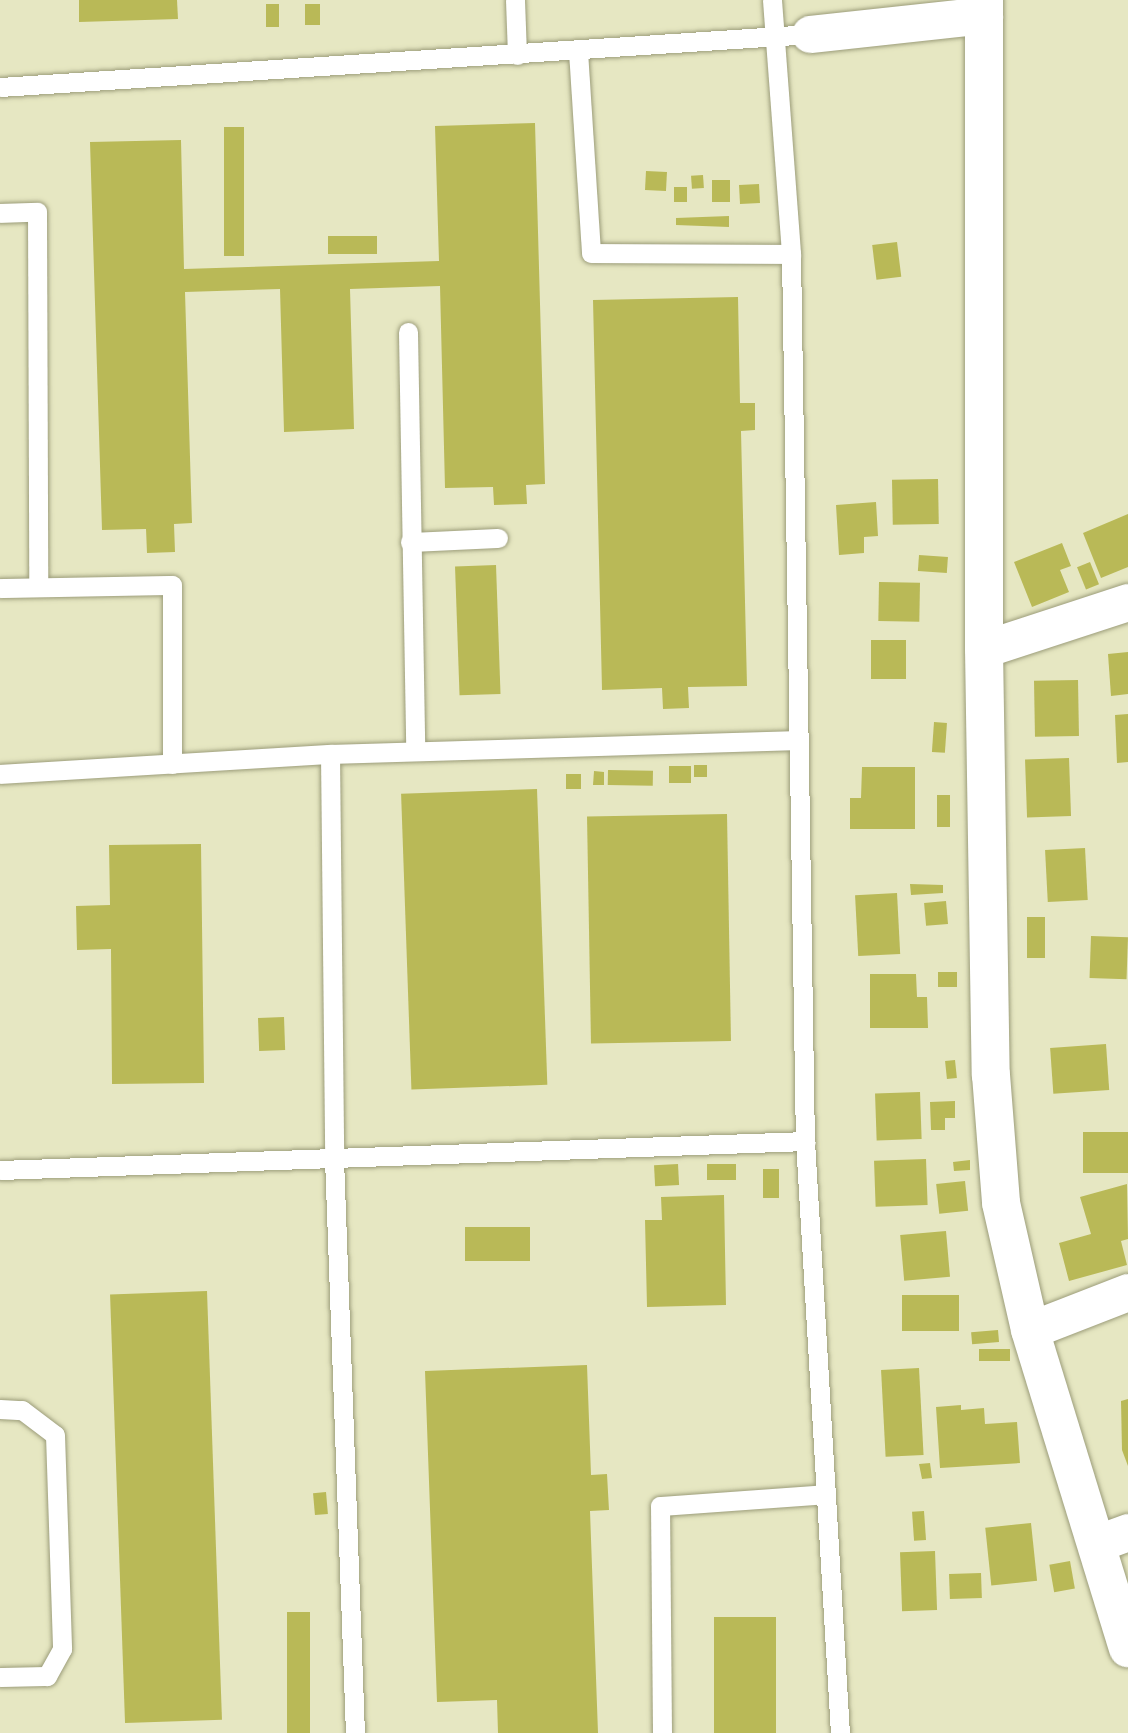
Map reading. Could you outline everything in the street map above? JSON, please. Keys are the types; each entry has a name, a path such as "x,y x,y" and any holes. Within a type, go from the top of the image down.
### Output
{"street":[{"path":"810,34 984,8 984,649 991,1075 1001,1203 1030,1330 1113,1537 1128,1648"},
{"path":"984,649 1128,602"},
{"path":"1030,1330 1128,1292"}],"lane":[{"path":"515,0 517,55"},
{"path":"772,0 791,254 805,1141 840,1733"},
{"path":"0,87 773,39 810,34"},
{"path":"578,51 591,253 791,254"},
{"path":"0,213 37,212 38,586"},
{"path":"408,332 415,751"},
{"path":"410,542 498,538"},
{"path":"0,588 172,585 172,764"},
{"path":"0,775 330,754 799,740"},
{"path":"330,754 334,1158 355,1733"},
{"path":"0,1170 805,1141"},
{"path":"0,1409 22,1410 55,1435 62,1649 47,1676 0,1677"},
{"path":"662,1733 660,1506 826,1494"}],"building":[{"path":"79,0 177,0 178,19 79,22"},
{"path":"266,4 279,4 279,27 266,27"},
{"path":"305,4 320,4 320,25 305,25"},
{"path":"535,123 545,484 526,485 527,504 494,505 493,487 445,488 440,286 350,289 354,429 284,432 280,289 185,292 192,523 174,524 175,552 147,553 146,529 102,530 90,142 181,140 184,269 439,261 435,126"},
{"path":"224,127 244,127 244,256 224,256"},
{"path":"646,171 667,172 666,191 645,190"},
{"path":"703,175 704,188 692,189 691,176"},
{"path":"712,180 730,180 730,202 712,202"},
{"path":"759,184 760,203 740,204 739,185"},
{"path":"674,187 687,187 687,202 674,202"},
{"path":"729,216 729,227 676,225 676,218"},
{"path":"328,236 377,236 377,254 328,254"},
{"path":"897,242 901,277 876,280 872,245"},
{"path":"738,297 740,403 755,403 755,430 741,431 747,686 688,687 689,708 663,709 662,688 602,690 593,300"},
{"path":"938,479 939,524 893,525 892,480"},
{"path":"876,502 878,536 864,537 864,553 839,555 836,505"},
{"path":"1128,514 1128,567 1101,578 1083,533"},
{"path":"1062,543 1071,566 1060,570 1069,592 1032,607 1014,562"},
{"path":"919,555 948,557 947,573 918,571"},
{"path":"1090,562 1099,584 1086,589 1077,567"},
{"path":"496,565 501,694 460,695 455,566"},
{"path":"879,582 920,583 919,622 878,621"},
{"path":"871,640 906,640 906,679 871,679"},
{"path":"1128,652 1128,694 1111,696 1108,654"},
{"path":"1078,680 1079,736 1035,737 1034,681"},
{"path":"1128,714 1128,762 1117,763 1115,715"},
{"path":"934,722 947,723 945,753 932,752"},
{"path":"1069,758 1071,816 1027,818 1025,760"},
{"path":"694,765 707,765 707,777 694,777"},
{"path":"669,766 691,766 691,783 669,783"},
{"path":"862,767 915,767 915,829 850,829 850,798 861,798"},
{"path":"608,770 653,771 653,786 608,785"},
{"path":"594,771 604,772 604,785 593,785"},
{"path":"566,774 581,774 581,789 566,789"},
{"path":"537,789 547,1085 411,1090 401,794"},
{"path":"937,795 950,795 950,827 937,827"},
{"path":"727,814 731,1041 591,1043 587,816"},
{"path":"201,844 204,1083 112,1084 111,949 77,950 76,906 110,905 109,845"},
{"path":"1085,848 1088,900 1048,902 1045,850"},
{"path":"910,884 943,885 943,893 911,895"},
{"path":"897,893 900,954 858,956 855,895"},
{"path":"946,901 948,924 926,926 924,903"},
{"path":"1027,917 1045,917 1045,958 1027,958"},
{"path":"1091,936 1128,937 1127,979 1090,978"},
{"path":"938,972 957,972 957,987 938,987"},
{"path":"870,974 916,974 917,997 927,997 928,1028 870,1028"},
{"path":"284,1017 285,1050 259,1051 258,1018"},
{"path":"1106,1044 1109,1090 1053,1094 1050,1048"},
{"path":"955,1060 957,1078 947,1079 945,1061"},
{"path":"920,1092 922,1139 877,1141 875,1094"},
{"path":"955,1101 955,1118 945,1118 945,1130 931,1130 930,1102"},
{"path":"1083,1132 1128,1132 1128,1173 1083,1173"},
{"path":"926,1159 928,1205 876,1207 874,1161"},
{"path":"970,1160 970,1170 954,1171 953,1162"},
{"path":"678,1164 679,1185 655,1186 654,1165"},
{"path":"707,1164 736,1164 736,1180 707,1180"},
{"path":"763,1169 779,1169 779,1198 763,1198"},
{"path":"965,1181 968,1211 939,1214 936,1184"},
{"path":"1127,1184 1128,1239 1121,1241 1127,1265 1069,1281 1059,1243 1091,1234 1080,1197"},
{"path":"724,1195 726,1305 647,1307 645,1220 662,1220 661,1197"},
{"path":"465,1227 530,1227 530,1261 465,1261"},
{"path":"946,1231 950,1277 904,1281 900,1235"},
{"path":"207,1291 222,1720 125,1723 110,1294"},
{"path":"902,1295 959,1295 959,1331 902,1331"},
{"path":"998,1330 999,1342 972,1344 971,1332"},
{"path":"979,1349 1010,1349 1010,1361 979,1361"},
{"path":"587,1365 591,1475 607,1474 609,1510 590,1511 598,1733 498,1733 497,1700 437,1702 425,1371"},
{"path":"919,1368 924,1455 886,1457 881,1370"},
{"path":"1128,1399 1128,1466 1122,1450 1121,1401"},
{"path":"961,1405 961,1410 984,1408 985,1424 1017,1422 1020,1463 940,1468 936,1407"},
{"path":"930,1463 932,1478 922,1479 919,1464"},
{"path":"326,1492 328,1514 315,1515 313,1493"},
{"path":"924,1511 926,1540 914,1541 912,1512"},
{"path":"1031,1523 1037,1581 991,1585 985,1528"},
{"path":"935,1551 937,1610 902,1611 900,1552"},
{"path":"1070,1561 1075,1589 1054,1592 1049,1565"},
{"path":"981,1573 982,1598 950,1599 949,1574"},
{"path":"287,1612 310,1612 310,1733 287,1733"},
{"path":"714,1617 776,1617 776,1733 714,1733"}]}
